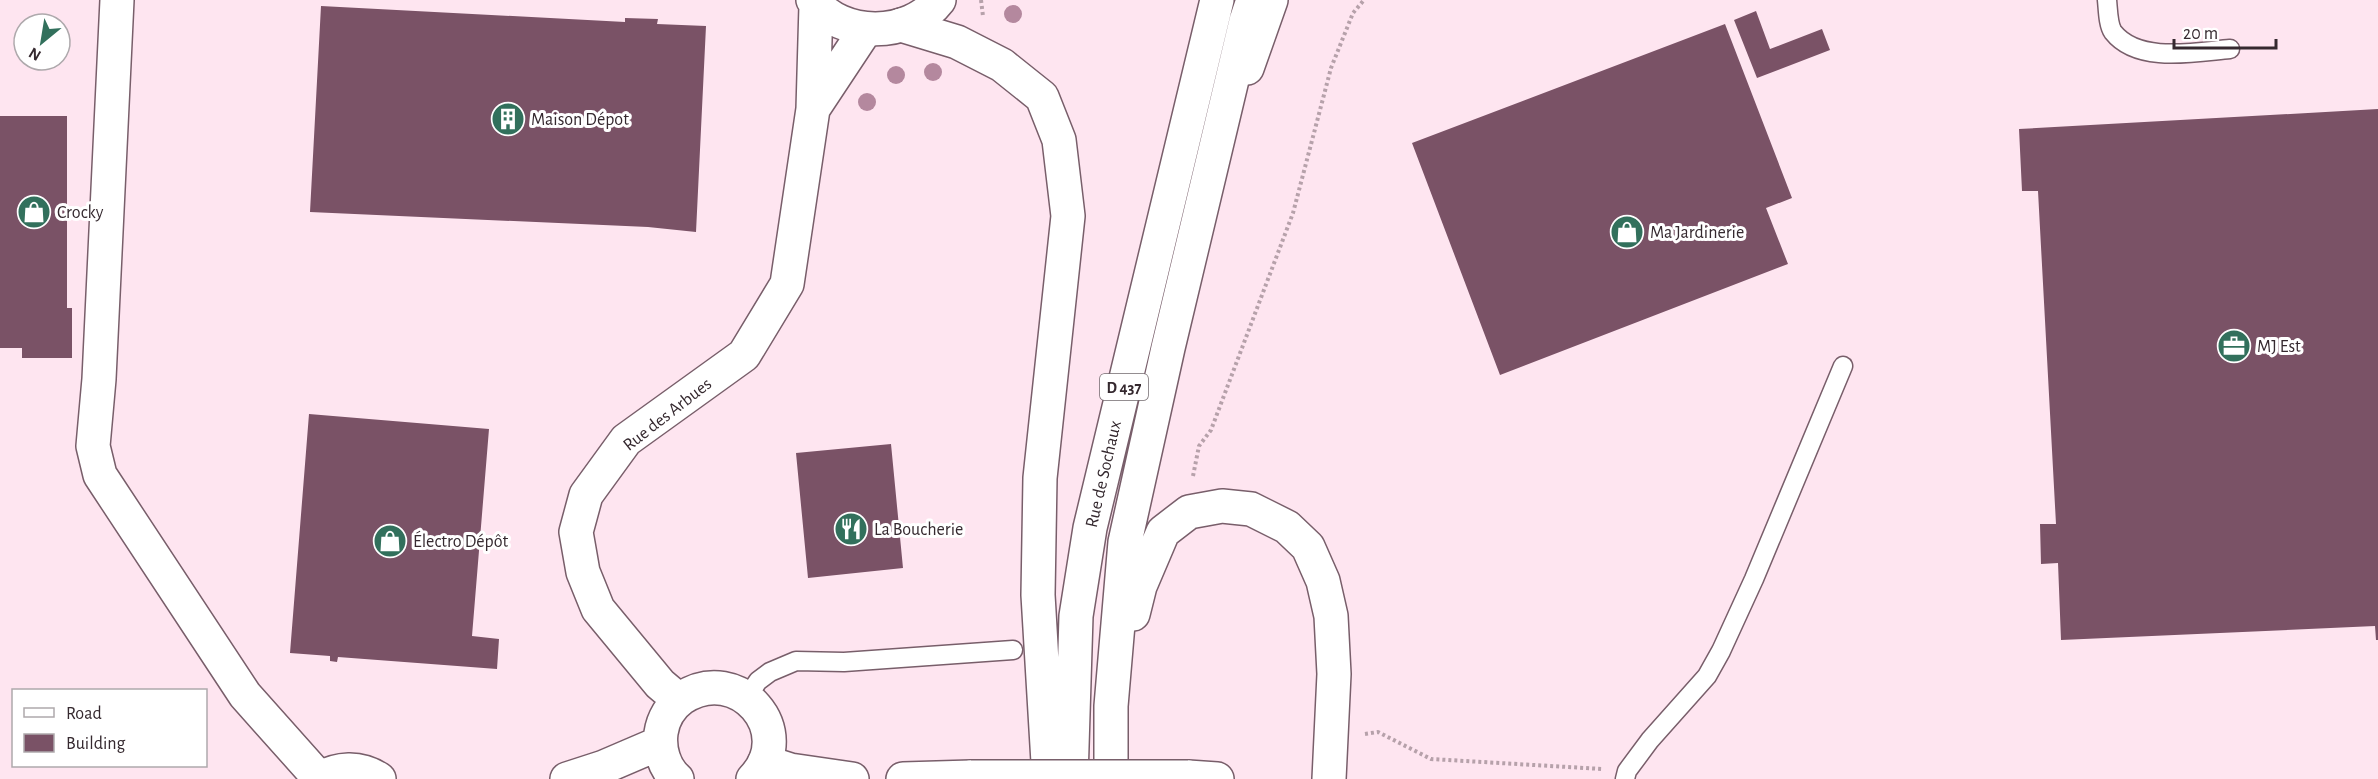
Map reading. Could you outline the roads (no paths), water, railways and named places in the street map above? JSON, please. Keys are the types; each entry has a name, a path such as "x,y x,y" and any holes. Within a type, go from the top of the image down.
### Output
{"main road":[{"path":"117,0 99,379 93,446 100,475 246,695 318,778 335,771 352,769 369,773 380,779"},
{"path":"814,2 839,21 866,29 901,25 920,17 939,0"},
{"name":"Rue de Sochaux","path":"1071,779 1076,616 1090,528 1217,0"},
{"name":"Rue de Sochaux","path":"1111,779 1111,706 1125,542 1246,21 1253,0"},
{"path":"1212,165 1271,0"},
{"name":"Rue des Arbues","path":"679,700 653,677 598,609 583,572 576,532 586,495 626,440 744,355 786,285 813,109 814,2"},
{"path":"901,25 957,42 1002,65 1042,97 1059,140 1068,216 1040,478 1038,594 1049,779"},
{"name":"Rue des Arbues","path":"813,109 866,29"},
{"path":"1111,706 1140,586 1163,532 1189,512 1222,506 1251,509 1287,527 1308,547 1323,581 1331,616 1334,674 1329,779"},
{"path":"676,779 664,760 660,743 662,727 669,712 679,700 694,690 712,687 731,689 747,697 759,710 767,726 769,744 759,770 790,771 852,779"},
{"path":"567,779 604,767 660,743"},
{"path":"903,779 1203,778"}],"lane":[{"path":"2107,0 2111,31 2125,43 2161,55 2230,49"},
{"path":"1626,775 1650,740 1707,676 1721,651 1754,579 1843,366"},
{"path":"747,697 758,681 770,672 796,661 844,662 1013,650"}],"place":[{"name":"Maison Dépot","path":"508,119"},
{"name":"Crocky","path":"34,212"},
{"name":"Ma Jardinerie","path":"1627,232"},
{"name":"MJ Est","path":"2234,346"},
{"name":"La Boucherie","path":"851,529"},
{"name":"Électro Dépôt","path":"390,541"}]}
